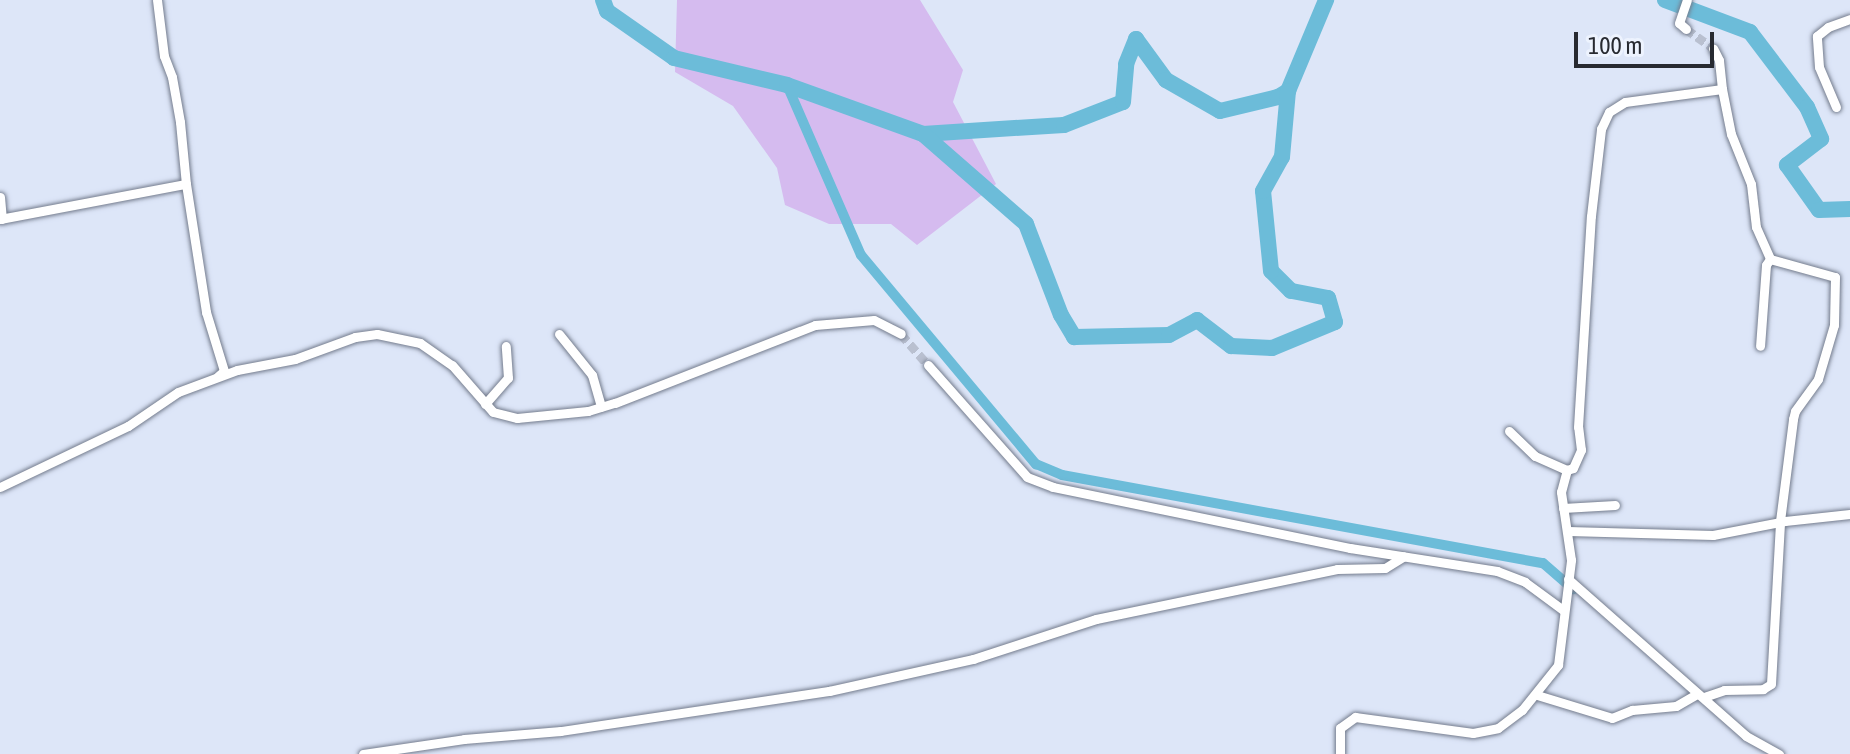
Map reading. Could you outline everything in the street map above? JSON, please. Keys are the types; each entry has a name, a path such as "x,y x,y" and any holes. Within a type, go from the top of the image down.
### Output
{"street":[{"path":"157,0 164,56 172,77 180,122 186,184 206,312 224,371 218,376"},
{"path":"1686,29 1679,24 1687,0"},
{"path":"1836,107 1819,67 1817,36 1850,19"},
{"path":"1713,48 1719,60 1731,134 1751,184 1756,227 1770,259"},
{"path":"1509,431 1535,456 1567,470 1573,468 1581,450 1578,427 1591,216 1605,118 1615,106 1638,98 1722,89"},
{"path":"0,197 1,219 186,184"},
{"path":"1760,346 1766,265 1770,259"},
{"path":"1537,695 1612,718 1632,710 1669,708 1724,690 1763,689 1771,684 1780,521 1793,419 1821,371 1834,325 1837,287 1831,273 1770,259"},
{"path":"0,487 128,426 178,392 218,376 295,359 355,337 377,334 420,343 435,350 499,416 517,418 601,407 815,325 874,320 901,334"},
{"path":"559,334 592,375 601,407"},
{"path":"485,404 508,378 506,346"},
{"path":"928,365 1018,470 1053,487 1511,575 1563,607"},
{"path":"1340,754 1340,728 1355,717 1473,733 1487,731 1510,721 1537,695 1558,665 1571,560 1561,492 1567,470"},
{"path":"1563,508 1615,505"},
{"path":"1568,531 1713,535 1780,521 1850,514"},
{"path":"363,754 393,747 575,730 829,691 973,659 1062,629 1125,613 1324,571 1385,568 1404,556"},
{"path":"1567,584 1695,697 1746,736 1779,754"}],"shaded area":[{"path":"677,0 920,0 963,70 953,102 996,184 917,245 891,224 829,224 785,205 777,168 733,106 675,72"}],"waterway":[{"path":"603,0 607,11 674,58 787,85 923,134 1064,125 1123,102 1126,64 1136,39 1166,80 1220,111 1278,97 1288,91 1326,0"},
{"path":"1665,0 1750,32 1807,107 1821,139 1787,165 1819,210 1850,209"},
{"path":"787,85 861,255 1036,464 1062,475 1543,563 1573,589"},
{"path":"923,134 1026,224 1061,315 1074,337 1169,335 1197,320 1231,346 1272,348 1335,322 1328,298 1291,291 1271,271 1263,191 1282,157 1288,91"}],"tunnel":[{"path":"1686,29 1713,48"},
{"path":"901,334 928,365"}]}
